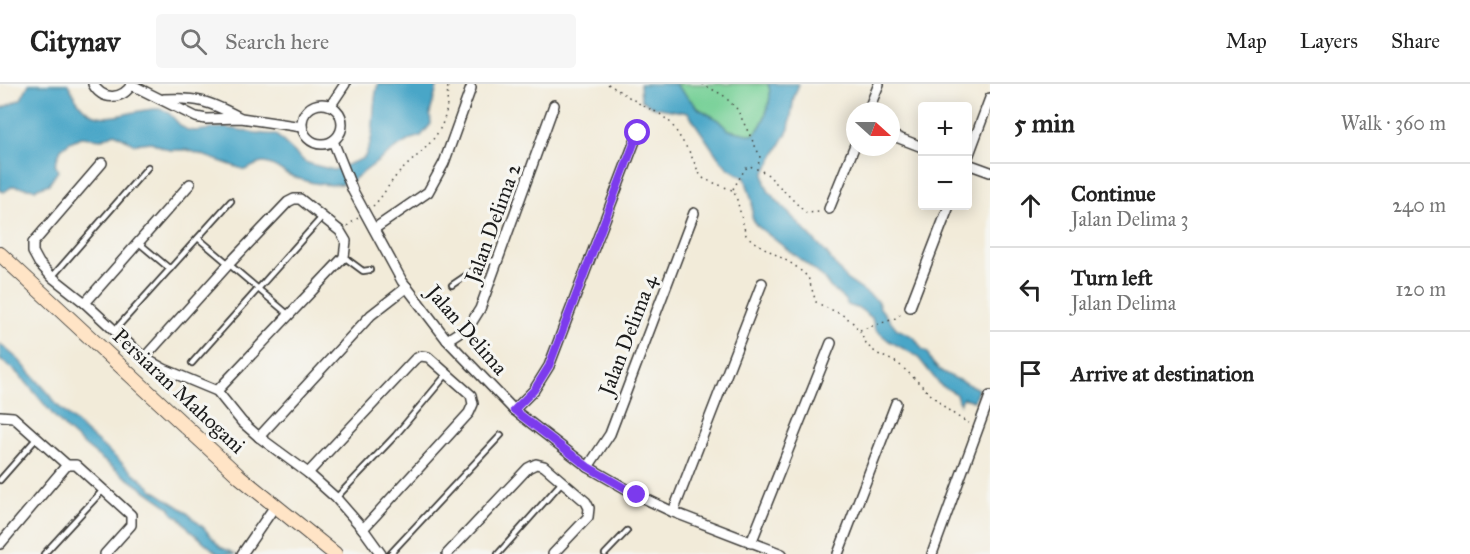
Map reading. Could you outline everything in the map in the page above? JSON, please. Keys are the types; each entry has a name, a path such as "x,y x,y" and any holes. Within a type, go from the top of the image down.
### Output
{"main road":[{"name":"Persiaran Mahogani","path":"0,254 240,477 335,554"}],"street":[{"path":"93,84 101,93 115,97 128,91 132,85 196,117 242,118 302,127"},
{"path":"331,105 345,84"},
{"path":"872,102 879,84"},
{"path":"374,229 428,192 444,163 471,88"},
{"path":"162,99 183,98 210,102 242,118"},
{"path":"968,156 990,98"},
{"path":"319,104 331,105 337,110 342,122 342,130 333,141 321,144 314,142 304,134 302,127 302,121 308,110 319,104"},
{"name":"Jalan Delima 2","path":"447,340 470,325 480,309 500,260 554,105"},
{"path":"514,410 534,390 549,366 638,133"},
{"path":"900,138 918,145"},
{"name":"Jalan Delima","path":"333,141 353,191 407,287 447,340 514,410 588,467 637,495 673,512 782,554"},
{"path":"830,209 851,156"},
{"path":"102,164 33,243 33,252 39,263 144,358 217,391 242,422 308,472 336,498 381,554"},
{"path":"972,165 990,172"},
{"path":"85,303 190,184"},
{"path":"144,358 288,202 300,199 340,231 346,240 344,257 217,391"},
{"path":"910,306 947,210"},
{"name":"Jalan Delima 4","path":"588,467 610,434 694,213"},
{"path":"673,512 762,283"},
{"path":"259,437 371,315 407,287"},
{"path":"751,543 831,343"},
{"path":"308,472 415,359 421,356 428,357 471,395 473,404 469,413 363,529"},
{"path":"932,554 990,396"},
{"path":"838,554 896,403"},
{"path":"0,416 13,417 66,465 76,465 131,515 131,525 105,554"},
{"path":"447,554 528,468 536,464 544,466 590,508 588,517 553,554"},
{"path":"0,544 66,465"},
{"path":"244,551 275,506"}],"lane":[{"path":"52,277 148,167"},
{"path":"114,331 231,201"},
{"path":"192,363 323,216"},
{"path":"198,238 289,315"},
{"path":"139,243 170,269"},
{"path":"344,257 363,271 370,270"},
{"path":"452,285 486,262 500,260"},
{"path":"336,498 395,435 447,374"},
{"path":"390,554 501,435"},
{"path":"0,480 38,438"},
{"path":"498,554 562,482"},
{"path":"44,554 104,489"},
{"path":"605,554 627,531"}],"path":[{"path":"340,231 376,204 398,175 428,147 445,118 448,84"},
{"path":"608,84 671,123 690,153 699,173 704,178 732,190 736,196 746,235 794,265 808,277 816,302 850,320 860,330 864,341 873,351 901,365 957,417 978,427"},
{"path":"702,84 723,95 737,109 760,156 757,168"},
{"path":"732,190 737,180 750,166 766,173 806,213 830,209"},
{"path":"860,330 894,320 900,314"}],"green space":[{"path":"675,84 768,84 769,103 761,125 753,135 729,130 719,120 699,109"}],"water":[{"path":"29,84 68,84 83,107 98,116 107,117 159,109 164,110 188,130 227,128 275,134 305,162 334,170 364,158 371,140 378,84 438,84 430,113 431,124 421,136 396,148 350,182 343,184 327,185 304,180 267,163 245,170 188,150 169,150 151,142 134,144 115,133 102,139 81,137 70,142 61,149 55,164 58,171 49,184 35,189 13,186 4,192 0,190 0,109 21,99"},
{"path":"640,84 675,84 699,109 719,120 729,130 753,135 761,125 767,111 770,96 768,84 799,84 794,97 789,129 764,174 769,192 827,254 846,279 878,301 880,308 897,329 914,337 936,366 949,376 978,389 974,401 963,398 960,404 955,393 940,385 917,356 889,341 875,329 872,318 860,309 848,305 823,277 756,225 752,217 752,201 745,178 728,168 718,157 688,113 654,107 641,100"},
{"path":"0,344 18,359 56,404 87,433 156,492 184,510 220,547 236,554 218,554 173,514 169,507 79,441 59,422 18,374 0,360"}],"route":[{"path":"637,495 588,467 514,410 534,390 549,366 638,133"}]}
